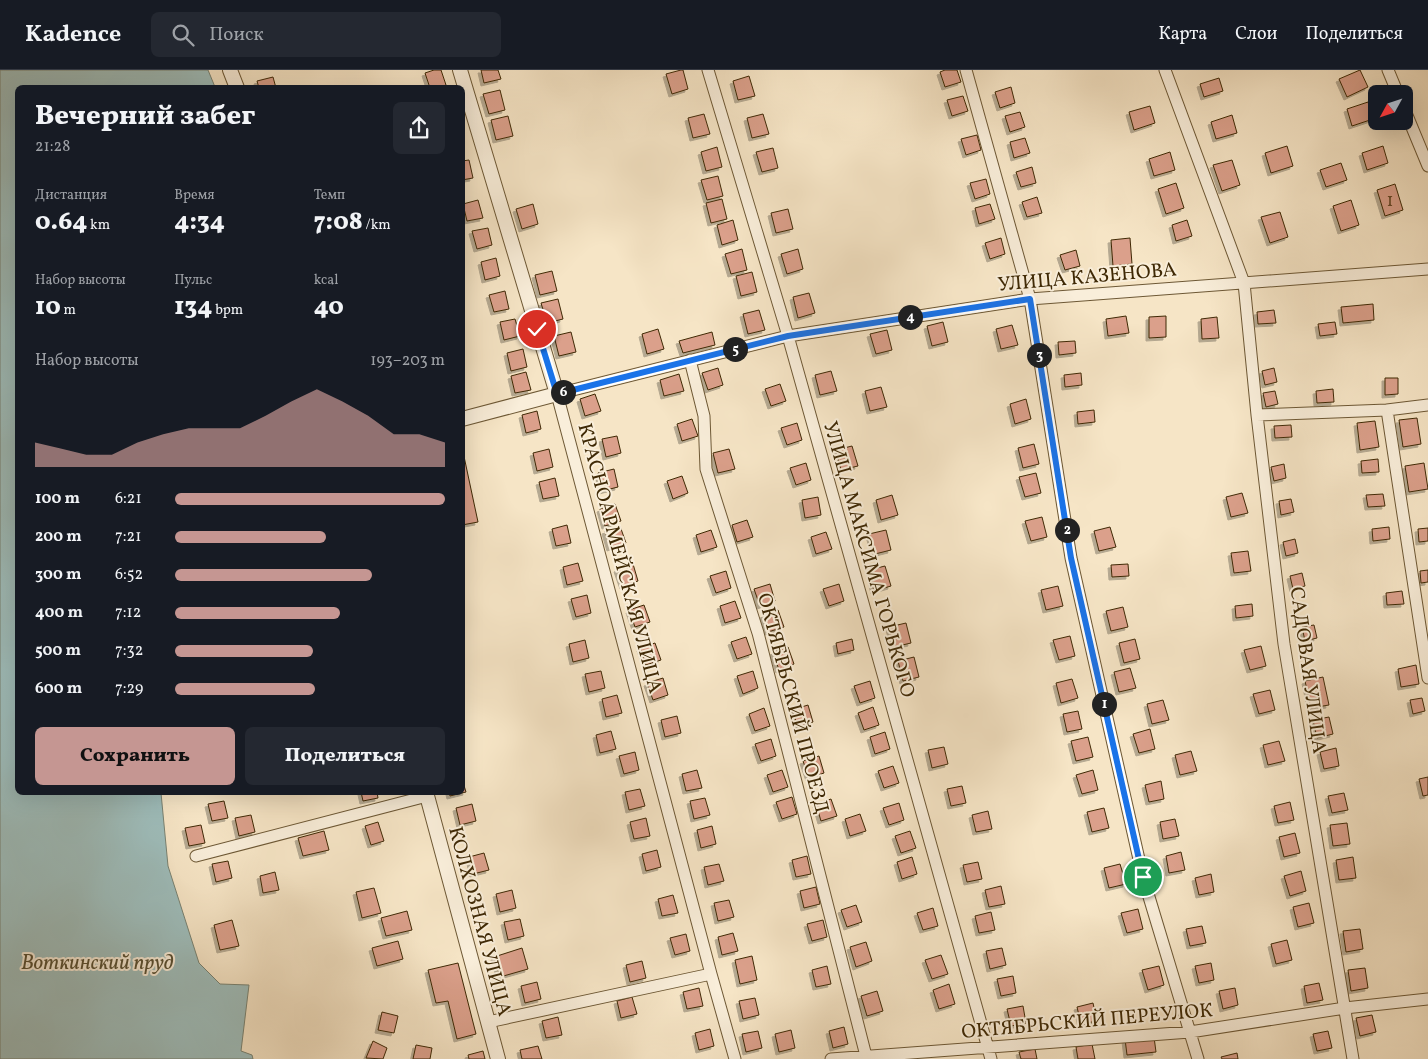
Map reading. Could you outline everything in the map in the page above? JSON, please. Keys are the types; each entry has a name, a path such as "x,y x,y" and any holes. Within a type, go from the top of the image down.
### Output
{"street":[{"path":"230,70 236,85"},
{"name":"КРАСНОАРМЕЙСКАЯ УЛИЦА","path":"460,70 464,85"},
{"name":"УЛИЦА МАКСИМА ГОРЬКОГО","path":"708,70 788,336 992,1059"},
{"path":"966,70 1030,299 1071,558 1143,877 1198,1059"},
{"name":"САДОВАЯ УЛИЦА","path":"1165,70 1244,283 1257,415 1284,644 1353,1059"},
{"path":"1388,70 1394,85"},
{"name":"КРАСНОАРМЕЙСКАЯ УЛИЦА","path":"465,87 557,394 735,1059"},
{"path":"1413,130 1428,166"},
{"name":"УЛИЦА КАЗЕНОВА","path":"465,418 788,336 1030,299 1428,269"},
{"name":"ОКТЯБРЬСКИЙ ПРОЕЗД","path":"690,360 704,416 706,469 758,633 866,1056"},
{"path":"1257,415 1387,410 1428,405"},
{"path":"1387,410 1428,678"},
{"path":"196,856 423,795"},
{"name":"КОЛХОЗНАЯ УЛИЦА","path":"427,795 498,1059"},
{"path":"488,1022 711,974"},
{"name":"ОКТЯБРЬСКИЙ ПЕРЕУЛОК","path":"831,1059 1190,1032 1344,1008 1428,999"}],"water":[{"name":"Воткинский пруд","path":"0,70 208,70 214,85 15,85 15,795 161,795 168,866 199,963 220,984 249,985 241,1051 252,1055 253,1059 0,1059"}],"building":[{"path":"441,70 446,85 429,85 425,73"},
{"path":"481,70 498,70 501,79 484,83"},
{"path":"683,70 688,89 672,94 666,74"},
{"path":"957,70 961,82 945,87 940,72"},
{"path":"1360,70 1368,87 1347,97 1339,79"},
{"path":"749,76 755,96 738,100 733,81"},
{"path":"273,77 275,85 258,85 257,81"},
{"path":"1219,78 1223,91 1204,97 1200,84"},
{"path":"1011,87 1015,103 1000,108 995,92"},
{"path":"500,90 505,110 489,114 483,94"},
{"path":"963,96 968,111 952,116 947,100"},
{"path":"1368,102 1368,121 1352,126 1347,109"},
{"path":"1150,106 1155,123 1134,130 1129,112"},
{"path":"1020,112 1025,127 1010,132 1005,116"},
{"path":"704,114 710,134 693,138 688,118"},
{"path":"763,114 769,134 752,138 747,118"},
{"path":"1232,115 1237,133 1216,139 1211,122"},
{"path":"508,116 513,136 496,140 491,120"},
{"path":"977,135 981,150 966,155 961,139"},
{"path":"1025,138 1030,153 1014,158 1010,142"},
{"path":"1287,146 1293,166 1271,173 1265,153"},
{"path":"1383,146 1388,163 1367,170 1362,153"},
{"path":"717,147 722,167 706,171 701,152"},
{"path":"773,148 778,168 762,172 756,152"},
{"path":"1170,152 1175,170 1154,176 1149,159"},
{"path":"469,160 473,178 465,179 465,161"},
{"path":"1232,160 1240,185 1222,191 1213,165"},
{"path":"1341,163 1347,180 1326,187 1320,170"},
{"path":"1032,167 1036,183 1021,187 1016,172"},
{"path":"718,176 723,196 707,200 701,180"},
{"path":"986,179 990,194 975,199 970,183"},
{"path":"1176,183 1184,208 1166,214 1158,189"},
{"path":"1395,184 1403,210 1385,216 1377,190"},
{"path":"1037,197 1042,213 1027,217 1022,202"},
{"path":"722,199 727,219 711,223 706,203"},
{"path":"478,200 483,218 467,221 465,203"},
{"path":"1351,200 1359,225 1341,231 1333,206"},
{"path":"533,204 538,224 522,229 516,209"},
{"path":"990,204 995,219 979,224 975,208"},
{"path":"788,209 793,229 776,233 771,213"},
{"path":"1280,212 1288,237 1270,243 1261,217"},
{"path":"733,220 738,240 722,245 717,225"},
{"path":"1187,220 1192,236 1176,241 1172,225"},
{"path":"488,228 492,245 477,249 472,231"},
{"path":"1001,238 1005,254 990,259 985,243"},
{"path":"1130,238 1132,264 1113,266 1111,240"},
{"path":"742,249 747,270 731,274 725,254"},
{"path":"798,249 803,269 787,274 781,254"},
{"path":"1076,250 1080,266 1065,270 1060,255"},
{"path":"496,258 500,276 485,280 481,262"},
{"path":"552,271 557,291 540,295 535,275"},
{"path":"752,272 757,292 741,296 736,276"},
{"path":"505,291 509,309 494,312 489,295"},
{"path":"809,293 815,313 798,318 793,297"},
{"path":"558,299 563,319 547,323 541,303"},
{"path":"1373,304 1374,320 1343,323 1341,307"},
{"path":"759,310 765,330 748,334 743,314"},
{"path":"1274,310 1276,323 1258,324 1257,312"},
{"path":"1126,316 1129,333 1108,336 1106,319"},
{"path":"1166,316 1166,337 1149,338 1149,317"},
{"path":"1217,317 1219,338 1202,339 1201,319"},
{"path":"515,319 520,336 504,340 500,322"},
{"path":"943,322 948,342 932,346 927,326"},
{"path":"1335,322 1337,334 1320,336 1318,324"},
{"path":"1012,325 1018,345 1001,349 996,329"},
{"path":"658,329 664,349 647,354 642,334"},
{"path":"887,330 892,350 876,354 870,334"},
{"path":"571,332 576,352 559,356 554,336"},
{"path":"712,332 715,345 683,353 679,341"},
{"path":"1075,341 1076,353 1059,355 1058,342"},
{"path":"523,349 527,367 511,371 507,353"},
{"path":"718,368 723,385 708,390 702,373"},
{"path":"1274,368 1277,382 1265,385 1262,371"},
{"path":"831,371 837,391 820,395 815,375"},
{"path":"526,372 531,390 515,393 511,376"},
{"path":"1081,373 1082,385 1065,387 1064,375"},
{"path":"679,374 684,391 664,396 660,380"},
{"path":"1385,378 1398,378 1398,394 1385,395"},
{"path":"780,384 786,401 771,406 765,389"},
{"path":"881,387 887,407 870,411 865,391"},
{"path":"1333,389 1334,402 1317,403 1316,391"},
{"path":"1275,391 1278,404 1266,407 1263,393"},
{"path":"595,394 601,411 585,416 580,399"},
{"path":"1026,399 1031,419 1015,424 1010,404"},
{"path":"1094,410 1095,422 1078,424 1077,412"},
{"path":"537,411 541,429 526,433 522,415"},
{"path":"1417,418 1421,444 1403,447 1399,420"},
{"path":"692,419 698,436 682,441 677,424"},
{"path":"1375,421 1379,447 1360,450 1357,423"},
{"path":"797,423 802,440 787,445 781,428"},
{"path":"1291,425 1292,437 1275,438 1274,426"},
{"path":"617,436 621,453 606,457 602,439"},
{"path":"1034,444 1039,464 1023,468 1018,448"},
{"path":"852,446 858,466 841,470 836,450"},
{"path":"549,449 553,467 537,471 533,453"},
{"path":"729,449 735,469 718,473 713,453"},
{"path":"1378,459 1379,472 1362,473 1361,461"},
{"path":"465,461 478,522 465,524"},
{"path":"806,463 811,480 796,485 790,468"},
{"path":"1424,463 1428,489 1409,492 1405,466"},
{"path":"1284,464 1286,478 1274,481 1271,467"},
{"path":"614,469 618,487 602,491 598,473"},
{"path":"1036,473 1041,493 1025,497 1019,477"},
{"path":"682,476 688,493 673,499 667,481"},
{"path":"555,478 559,496 543,499 539,482"},
{"path":"1242,493 1248,513 1231,517 1226,497"},
{"path":"1383,494 1385,506 1368,507 1366,495"},
{"path":"892,495 898,515 881,520 876,500"},
{"path":"818,497 821,515 805,518 802,500"},
{"path":"1291,499 1294,512 1281,515 1279,501"},
{"path":"615,504 621,521 605,526 600,509"},
{"path":"1042,517 1047,537 1031,541 1025,521"},
{"path":"747,520 753,537 737,542 732,525"},
{"path":"567,525 571,543 556,546 552,529"},
{"path":"620,526 626,543 610,548 605,531"},
{"path":"1110,527 1116,547 1099,551 1094,531"},
{"path":"1389,527 1390,539 1373,541 1372,529"},
{"path":"1428,528 1428,541 1419,542 1418,529"},
{"path":"711,530 717,547 701,552 696,535"},
{"path":"886,530 891,550 875,554 869,534"},
{"path":"826,532 832,549 816,554 811,537"},
{"path":"1295,539 1298,553 1286,556 1283,542"},
{"path":"1248,551 1251,571 1234,573 1231,553"},
{"path":"578,563 583,581 567,585 563,567"},
{"path":"633,564 638,581 623,586 617,569"},
{"path":"1128,564 1129,576 1112,577 1111,565"},
{"path":"885,566 891,586 874,591 869,570"},
{"path":"1428,570 1428,582 1421,583 1420,571"},
{"path":"726,571 731,588 716,593 710,576"},
{"path":"1302,573 1305,586 1293,589 1290,576"},
{"path":"770,584 775,601 760,606 754,589"},
{"path":"839,584 844,601 829,606 823,589"},
{"path":"1058,586 1063,606 1046,610 1041,590"},
{"path":"1402,591 1404,604 1387,605 1386,593"},
{"path":"587,595 591,613 576,617 571,599"},
{"path":"735,601 741,618 725,623 720,606"},
{"path":"1252,604 1253,616 1236,618 1235,606"},
{"path":"644,605 650,622 635,627 629,610"},
{"path":"1123,607 1128,627 1111,631 1106,611"},
{"path":"778,610 784,627 768,632 763,615"},
{"path":"906,623 911,643 894,647 889,627"},
{"path":"1314,625 1317,638 1305,641 1302,627"},
{"path":"1070,636 1075,656 1059,660 1053,640"},
{"path":"746,637 752,654 737,659 731,642"},
{"path":"852,639 854,650 838,654 836,643"},
{"path":"1135,639 1140,659 1124,663 1119,643"},
{"path":"585,640 589,658 573,662 569,644"},
{"path":"655,643 661,660 646,665 640,648"},
{"path":"1261,646 1266,666 1250,670 1244,650"},
{"path":"788,647 794,664 779,670 773,652"},
{"path":"914,657 919,677 903,681 898,661"},
{"path":"1416,665 1419,684 1401,687 1398,669"},
{"path":"1130,668 1136,688 1119,692 1114,672"},
{"path":"601,671 605,688 589,692 585,674"},
{"path":"753,671 758,688 743,694 737,676"},
{"path":"1323,677 1329,705 1311,708 1305,681"},
{"path":"663,678 668,695 653,700 647,683"},
{"path":"1072,679 1078,698 1061,703 1056,683"},
{"path":"870,681 875,698 860,703 854,686"},
{"path":"1270,690 1275,710 1259,714 1253,694"},
{"path":"617,695 622,713 606,717 602,699"},
{"path":"1422,698 1425,711 1413,714 1410,700"},
{"path":"1163,700 1169,720 1152,724 1147,704"},
{"path":"808,705 813,722 798,727 792,710"},
{"path":"873,707 879,725 864,730 858,713"},
{"path":"764,708 770,726 755,731 749,714"},
{"path":"1078,711 1082,729 1067,732 1063,714"},
{"path":"677,716 681,733 665,737 661,720"},
{"path":"1329,717 1333,734 1317,738 1313,720"},
{"path":"1150,729 1155,749 1139,753 1133,734"},
{"path":"611,731 616,749 600,753 596,735"},
{"path":"885,732 890,749 875,754 870,737"},
{"path":"1088,737 1093,757 1076,761 1071,741"},
{"path":"771,739 776,756 761,761 755,744"},
{"path":"1279,741 1285,761 1268,765 1263,745"},
{"path":"944,747 948,764 932,768 928,750"},
{"path":"1336,748 1339,766 1324,769 1320,752"},
{"path":"1191,751 1197,771 1180,775 1175,755"},
{"path":"635,752 639,770 624,774 619,756"},
{"path":"819,756 824,773 809,778 803,761"},
{"path":"893,766 899,783 884,788 878,771"},
{"path":"697,770 702,788 686,791 682,774"},
{"path":"782,770 788,787 773,792 767,775"},
{"path":"1093,770 1098,790 1082,794 1076,775"},
{"path":"1428,777 1428,795 1423,796 1419,779"},
{"path":"1161,781 1164,799 1149,802 1145,785"},
{"path":"962,786 966,803 951,806 947,789"},
{"path":"640,789 645,806 629,810 625,792"},
{"path":"1344,793 1348,810 1332,813 1328,796"},
{"path":"362,795 378,795 378,798 363,801"},
{"path":"792,797 797,814 782,819 776,802"},
{"path":"705,798 710,815 694,819 690,801"},
{"path":"831,799 837,816 821,821 816,804"},
{"path":"224,801 228,818 212,821 208,804"},
{"path":"1290,802 1294,820 1278,823 1274,806"},
{"path":"899,803 904,820 889,825 883,808"},
{"path":"472,804 476,821 460,825 456,808"},
{"path":"1104,808 1109,828 1092,832 1087,812"},
{"path":"988,811 992,829 976,832 972,815"},
{"path":"860,814 866,831 850,836 845,819"},
{"path":"251,815 255,832 239,836 235,818"},
{"path":"646,818 650,836 634,839 630,822"},
{"path":"1175,819 1179,836 1163,839 1160,822"},
{"path":"378,822 384,841 371,845 365,826"},
{"path":"1347,823 1350,844 1333,846 1330,825"},
{"path":"201,825 205,843 189,846 185,828"},
{"path":"712,826 716,844 701,848 697,830"},
{"path":"324,831 329,850 303,856 298,838"},
{"path":"910,831 916,848 901,853 895,836"},
{"path":"1295,833 1300,853 1284,857 1279,837"},
{"path":"657,850 661,867 646,871 642,854"},
{"path":"1181,852 1185,870 1169,873 1166,856"},
{"path":"484,853 489,870 473,874 469,857"},
{"path":"807,856 811,874 796,877 792,860"},
{"path":"912,857 917,874 902,879 897,862"},
{"path":"1353,857 1356,878 1339,880 1336,860"},
{"path":"228,861 232,878 216,882 212,864"},
{"path":"978,862 982,879 967,882 963,865"},
{"path":"719,864 724,881 708,885 704,867"},
{"path":"1120,864 1126,884 1109,888 1104,868"},
{"path":"1301,871 1306,891 1290,896 1284,876"},
{"path":"275,872 279,890 263,893 260,876"},
{"path":"1211,874 1214,892 1199,895 1195,878"},
{"path":"1001,886 1005,904 989,907 985,890"},
{"path":"816,887 820,904 804,908 800,891"},
{"path":"374,888 381,913 362,918 356,892"},
{"path":"512,890 516,908 500,912 496,894"},
{"path":"673,895 678,913 662,916 658,899"},
{"path":"729,900 734,917 718,921 714,903"},
{"path":"1309,903 1314,923 1298,927 1293,907"},
{"path":"856,905 862,922 847,927 841,910"},
{"path":"933,908 938,926 923,930 917,913"},
{"path":"1138,909 1143,929 1127,933 1121,913"},
{"path":"407,911 412,930 386,936 381,918"},
{"path":"991,912 995,930 979,933 975,916"},
{"path":"520,919 524,936 508,940 504,922"},
{"path":"232,920 239,946 220,950 214,925"},
{"path":"823,920 827,937 812,941 807,924"},
{"path":"1202,926 1206,943 1190,946 1186,929"},
{"path":"1360,929 1363,949 1346,952 1343,931"},
{"path":"733,933 738,951 722,955 718,937"},
{"path":"686,934 690,951 675,955 670,938"},
{"path":"1287,940 1292,960 1276,964 1271,944"},
{"path":"398,941 403,959 377,966 372,948"},
{"path":"866,942 872,961 856,967 850,947"},
{"path":"522,948 528,969 500,977 494,957"},
{"path":"1002,948 1006,965 990,969 986,951"},
{"path":"941,955 948,974 932,979 925,960"},
{"path":"752,956 757,980 740,984 735,960"},
{"path":"642,961 646,978 630,982 626,965"},
{"path":"458,963 476,1034 457,1039 448,1001 436,1003 428,970"},
{"path":"1211,963 1214,980 1199,983 1195,966"},
{"path":"827,966 831,984 816,987 812,970"},
{"path":"1159,966 1164,985 1148,990 1142,970"},
{"path":"1365,968 1368,988 1351,991 1348,970"},
{"path":"1013,976 1016,993 1001,996 997,979"},
{"path":"537,982 541,999 525,1003 521,986"},
{"path":"1319,983 1323,1000 1307,1003 1304,986"},
{"path":"949,984 955,1004 939,1009 933,990"},
{"path":"699,988 703,1006 687,1009 683,992"},
{"path":"1235,988 1238,1005 1223,1009 1219,991"},
{"path":"877,991 883,1011 867,1016 861,996"},
{"path":"632,997 637,1014 621,1018 617,1001"},
{"path":"755,998 759,1015 743,1019 739,1001"},
{"path":"1093,1003 1097,1021 1081,1024 1077,1007"},
{"path":"1023,1006 1026,1023 1011,1026 1007,1009"},
{"path":"382,1012 398,1016 394,1033 378,1030"},
{"path":"1372,1015 1376,1032 1360,1036 1356,1018"},
{"path":"558,1017 562,1035 546,1038 542,1021"},
{"path":"844,1027 848,1044 833,1048 829,1031"},
{"path":"710,1029 714,1046 699,1050 695,1033"},
{"path":"791,1030 795,1048 779,1052 775,1034"},
{"path":"758,1031 762,1048 746,1052 742,1034"},
{"path":"1328,1031 1332,1048 1317,1051 1313,1034"},
{"path":"1154,1037 1156,1052 1127,1055 1125,1039"},
{"path":"373,1041 387,1048 383,1059 366,1058"},
{"path":"1092,1044 1095,1059 1078,1059 1076,1047"},
{"path":"416,1045 432,1048 430,1059 413,1059"},
{"path":"538,1046 542,1059 522,1059 520,1050"},
{"path":"1035,1049 1037,1059 1021,1059 1019,1052"},
{"path":"483,1051 485,1059 469,1059 468,1055"},
{"path":"1237,1053 1238,1059 1222,1059 1221,1057"}],"route":[{"path":"537,329 557,394 788,336 1030,299 1071,558 1143,877"}]}
